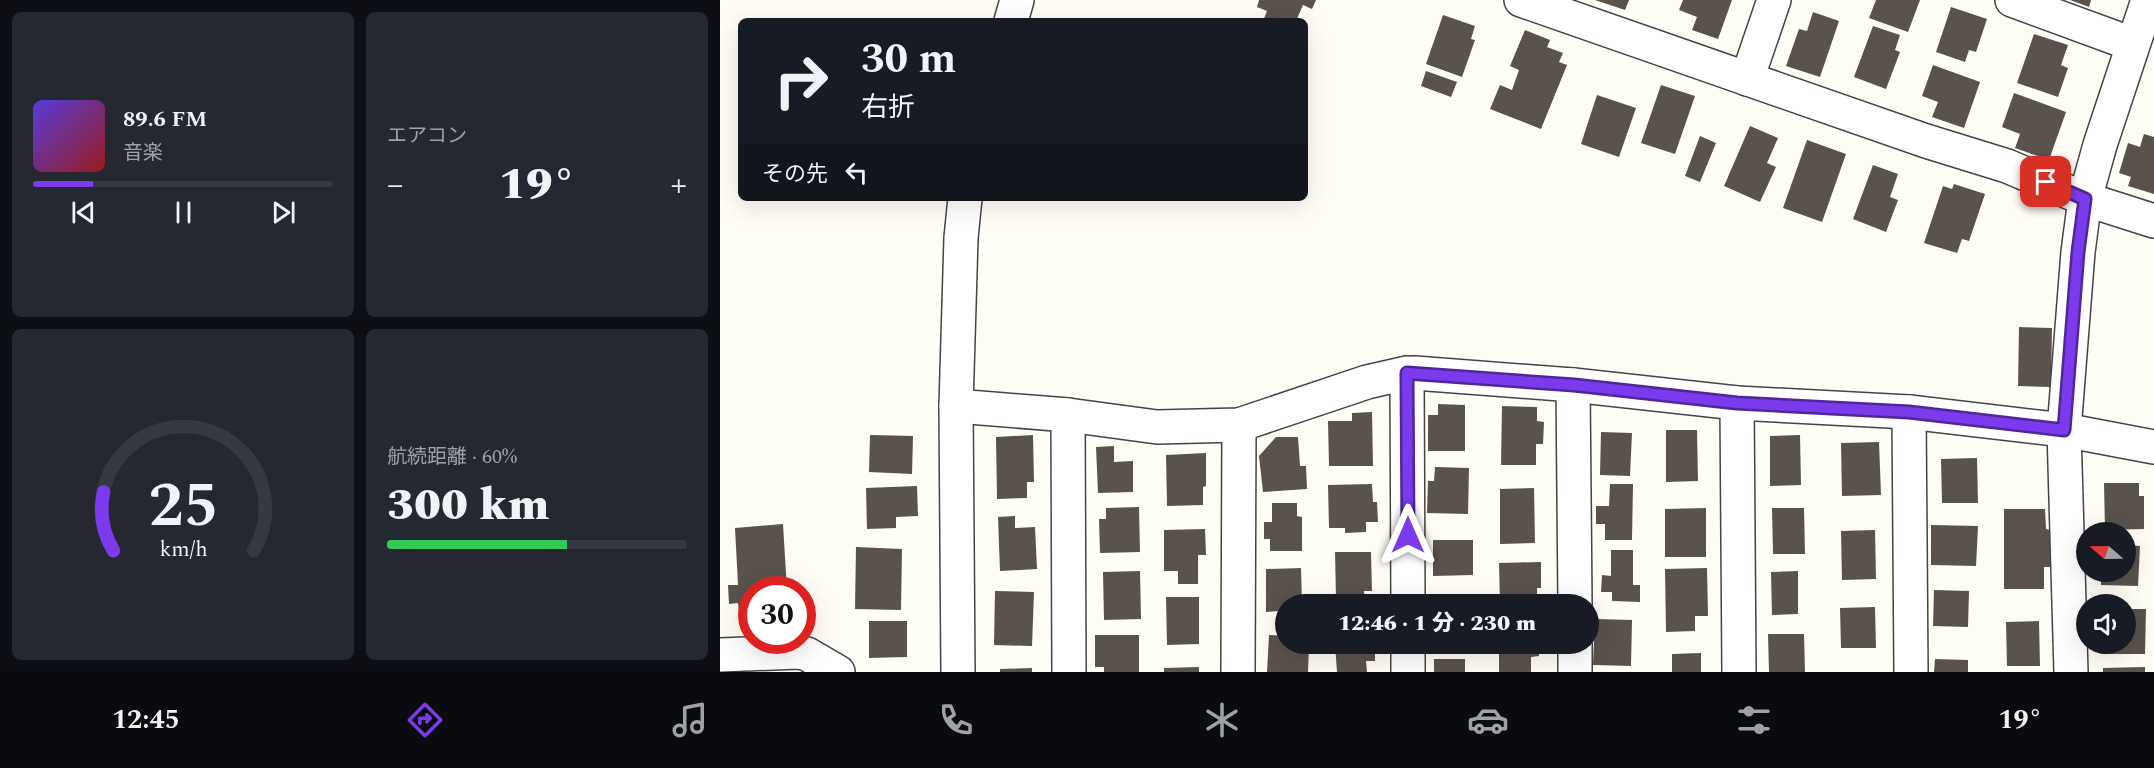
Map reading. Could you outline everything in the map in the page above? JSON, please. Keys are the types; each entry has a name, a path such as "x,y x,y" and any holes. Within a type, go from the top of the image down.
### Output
{"street":[{"path":"1012,18 1017,0"},
{"path":"1521,0 1926,141 2007,166 2085,199 2154,221"},
{"path":"1747,79 1774,0"},
{"path":"2012,0 2132,44"},
{"path":"2071,672 2064,430 2078,252 2085,199 2100,145 2148,0"},
{"path":"958,672 956,406 961,238 965,201"},
{"path":"956,406 1068,415 1158,427 1239,425 1367,381 1407,373 1574,385 1737,403 1909,412 2064,430 2154,447"},
{"path":"1407,373 1408,594"},
{"path":"1574,385 1575,594"},
{"path":"1737,403 1739,672"},
{"path":"1909,412 1911,672"},
{"path":"1068,415 1069,672"},
{"path":"1239,425 1239,672"},
{"path":"720,655 798,652 807,654 838,672"},
{"path":"1408,654 1408,672"},
{"path":"1575,654 1575,672"}],"building":[{"path":"1259,0 1316,0 1312,9 1303,5 1297,18 1264,18 1267,11 1257,7"},
{"path":"1595,0 1629,0 1625,10"},
{"path":"1683,0 1732,0 1718,39 1692,30 1697,17 1679,10"},
{"path":"1876,0 1920,0 1908,32 1869,18"},
{"path":"2070,0 2091,0 2089,7"},
{"path":"1951,7 1987,19 1976,52 1969,50 1965,62 1936,52"},
{"path":"1813,12 1839,21 1820,77 1786,66 1799,29 1807,31"},
{"path":"1443,15 1475,26 1471,39 1475,40 1462,77 1426,64"},
{"path":"1873,26 1900,35 1895,50 1900,52 1886,89 1854,77"},
{"path":"1525,30 1550,40 1547,47 1563,53 1559,62 1567,65 1541,129 1490,109 1500,85 1512,90 1519,70 1510,66"},
{"path":"2034,34 2068,45 2061,65 2068,68 2058,97 2017,83"},
{"path":"1933,65 1980,82 1964,128 1932,117 1938,102 1922,96"},
{"path":"1426,71 1457,82 1451,97 1421,86"},
{"path":"1661,85 1695,96 1675,154 1641,143"},
{"path":"2014,93 2066,112 2049,160 2015,148 2020,134 2002,127"},
{"path":"1597,95 1636,108 1619,157 1581,144"},
{"path":"1750,126 1778,138 1767,163 1776,167 1760,202 1724,186"},
{"path":"2144,134 2154,137 2154,194 2128,186 2131,177 2119,173 2128,143 2140,147"},
{"path":"1700,136 1716,143 1700,182 1685,176"},
{"path":"1807,140 1846,154 1822,222 1783,208"},
{"path":"1873,165 1898,174 1890,197 1898,200 1886,232 1853,219"},
{"path":"1954,184 1985,194 1969,241 1962,239 1957,253 1924,243 1943,186 1952,189"},
{"path":"2019,327 2052,328 2051,387 2018,386"},
{"path":"1438,404 1465,405 1465,451 1428,451 1428,415 1438,415"},
{"path":"1502,406 1537,407 1537,421 1544,422 1543,444 1536,444 1536,465 1501,465"},
{"path":"1372,412 1373,466 1329,466 1328,421 1352,421 1352,413"},
{"path":"1666,430 1697,430 1698,481 1666,482"},
{"path":"1601,432 1632,433 1630,476 1600,475"},
{"path":"870,435 913,436 912,474 869,472"},
{"path":"1033,435 1034,482 1027,482 1027,498 997,499 996,437"},
{"path":"1800,435 1801,485 1770,486 1770,436"},
{"path":"1276,437 1298,437 1300,466 1306,466 1307,489 1263,492 1259,456"},
{"path":"1879,442 1881,495 1842,496 1841,443"},
{"path":"1114,446 1114,462 1133,461 1133,492 1098,493 1096,447"},
{"path":"1206,453 1206,486 1203,487 1203,505 1167,506 1166,455"},
{"path":"1977,458 1978,503 1942,503 1941,459"},
{"path":"1435,467 1469,468 1468,514 1427,513 1428,481 1434,481"},
{"path":"2104,483 2139,483 2139,496 2144,496 2144,529 2136,529 2136,522 2105,522"},
{"path":"1372,484 1373,502 1377,502 1378,522 1366,522 1366,532 1345,533 1345,528 1329,528 1328,485"},
{"path":"1610,484 1633,484 1632,540 1605,540 1605,524 1596,524 1596,506 1609,506"},
{"path":"917,486 918,516 896,517 896,528 867,529 866,488"},
{"path":"1534,488 1535,543 1500,544 1500,489"},
{"path":"1272,503 1297,503 1297,516 1302,517 1302,551 1270,551 1270,539 1264,539 1264,522 1272,522"},
{"path":"1139,507 1140,552 1100,553 1099,519 1106,519 1106,508"},
{"path":"1706,508 1706,557 1665,557 1665,509"},
{"path":"1772,508 1804,508 1805,554 1773,554"},
{"path":"2004,509 2045,509 2046,529 2050,530 2050,567 2044,567 2044,589 2004,589"},
{"path":"1015,516 1015,528 1035,527 1037,569 1000,571 998,517"},
{"path":"783,524 786,576 738,576 738,585 735,528"},
{"path":"1931,525 1978,526 1976,566 1931,565"},
{"path":"1205,529 1206,555 1198,555 1198,584 1178,584 1178,571 1164,571 1164,530"},
{"path":"1875,530 1876,579 1842,580 1841,531"},
{"path":"1433,540 1473,540 1473,575 1433,576"},
{"path":"2136,546 2140,546 2138,586 2101,585 2101,582 2136,582"},
{"path":"856,547 902,549 901,610 855,609"},
{"path":"1611,550 1633,550 1633,585 1640,585 1640,602 1612,601 1612,592 1601,592 1602,575 1611,576"},
{"path":"1335,552 1371,552 1372,591 1364,591 1364,594 1336,594"},
{"path":"1541,562 1541,588 1537,588 1537,594 1500,594 1499,563"},
{"path":"1301,568 1302,594 1275,594 1275,611 1266,612 1266,569"},
{"path":"1707,568 1708,616 1695,616 1695,631 1666,632 1665,569"},
{"path":"1140,571 1141,619 1104,620 1103,572"},
{"path":"1798,571 1798,614 1772,615 1771,572"},
{"path":"728,585 738,585 738,603 729,604"},
{"path":"1934,590 1969,591 1968,627 1933,626"},
{"path":"995,591 1034,592 1032,646 994,645"},
{"path":"1166,597 1199,597 1199,644 1167,645"},
{"path":"1875,607 1876,648 1841,648 1840,608"},
{"path":"2136,609 2146,609 2145,654 2136,654"},
{"path":"1599,619 1632,620 1631,666 1593,665 1593,654 1599,654"},
{"path":"869,621 907,621 907,657 869,658"},
{"path":"2039,621 2040,666 2007,666 2006,622"},
{"path":"1768,634 1804,634 1805,672 1769,672"},
{"path":"1095,635 1139,635 1139,672 1104,672 1104,667 1095,667"},
{"path":"1269,635 1275,635 1275,654 1309,654 1308,672 1267,672"},
{"path":"1701,653 1701,672 1672,672 1672,654"},
{"path":"1336,654 1375,654 1375,661 1366,661 1367,672 1337,672"},
{"path":"1499,654 1539,654 1539,656 1531,657 1531,672 1499,672"},
{"path":"1434,659 1465,659 1465,672 1434,672"},
{"path":"1935,659 1968,660 1968,672 1934,672"},
{"path":"1199,667 1199,672 1164,672 1164,668"},
{"path":"2145,667 2145,672 2103,672 2103,668"},
{"path":"1032,668 1032,672 1000,672 1000,669"}],"route":[{"path":"1408,535 1407,373 1574,385 1737,403 1909,412 2064,430 2078,252 2085,199 2046,182"}]}
